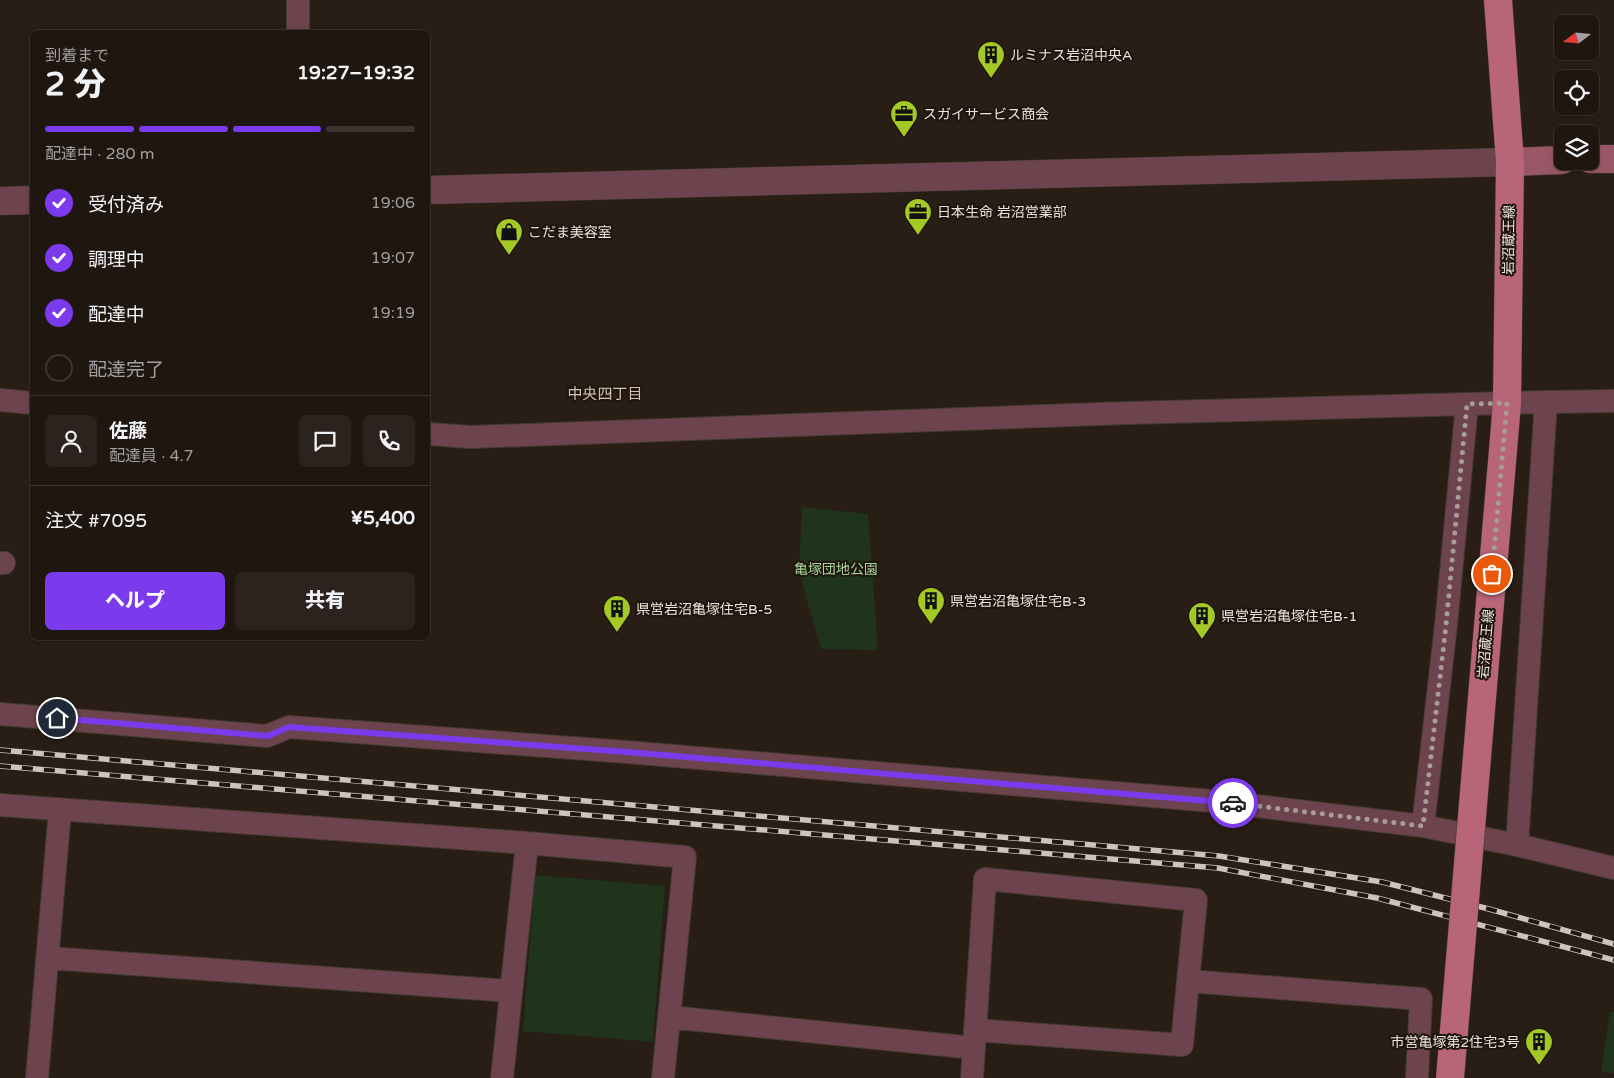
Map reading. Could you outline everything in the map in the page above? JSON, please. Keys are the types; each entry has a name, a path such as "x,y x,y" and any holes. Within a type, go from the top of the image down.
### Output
{"main road":[{"name":"岩沼蔵王線","path":"1450,1078 1507,403 1510,162 1498,0"},
{"path":"1599,159 1614,159"},
{"path":"1510,162 1554,160"}],"street":[{"path":"298,0 298,30"},
{"path":"430,190 1510,162"},
{"path":"0,201 30,200"},
{"path":"0,400 30,403"},
{"path":"430,434 471,437 1117,413 1614,401"},
{"path":"1517,846 1546,402"},
{"path":"1423,826 1446,625 1467,404"},
{"path":"0,714 268,736 289,727 627,752 1224,802 1423,826 1614,868"},
{"path":"0,806 527,843 686,857 663,1078"},
{"path":"38,1078 60,810"},
{"path":"502,1078 527,843"},
{"path":"670,1017 975,1039 1182,1045 1196,900 985,879 975,1039 972,1078"},
{"path":"48,958 511,992"},
{"path":"1188,981 1421,999 1417,1078"}],"green space":[{"name":"亀塚団地公園","path":"802,507 868,514 878,650 821,649 799,572"},
{"path":"535,875 665,886 653,1042 523,1031"},
{"path":"1610,1011 1614,1012 1614,1073 1601,1072"}],"railway":[{"path":"0,750 1219,856 1382,882 1489,909 1614,944"},
{"path":"0,766 1218,868 1377,898 1614,960"}],"way so far":[{"path":"1233,803 1423,826 1446,625 1467,404 1507,403 1492,574"}],"place":[{"name":"ルミナス岩沼中央A","path":"991,79"},
{"name":"スガイサービス商会","path":"904,138"},
{"name":"日本生命 岩沼営業部","path":"918,236"},
{"name":"こだま美容室","path":"509,256"},
{"name":"県営岩沼亀塚住宅B-3","path":"931,625"},
{"name":"県営岩沼亀塚住宅B-5","path":"617,633"},
{"name":"県営岩沼亀塚住宅B-1","path":"1202,640"},
{"name":"市営亀塚第2住宅3号","path":"1539,1066"}],"district":[{"name":"中央四丁目","path":"605,394"}],"route":[{"path":"57,718 268,736 289,727 627,752 1233,803"}]}
